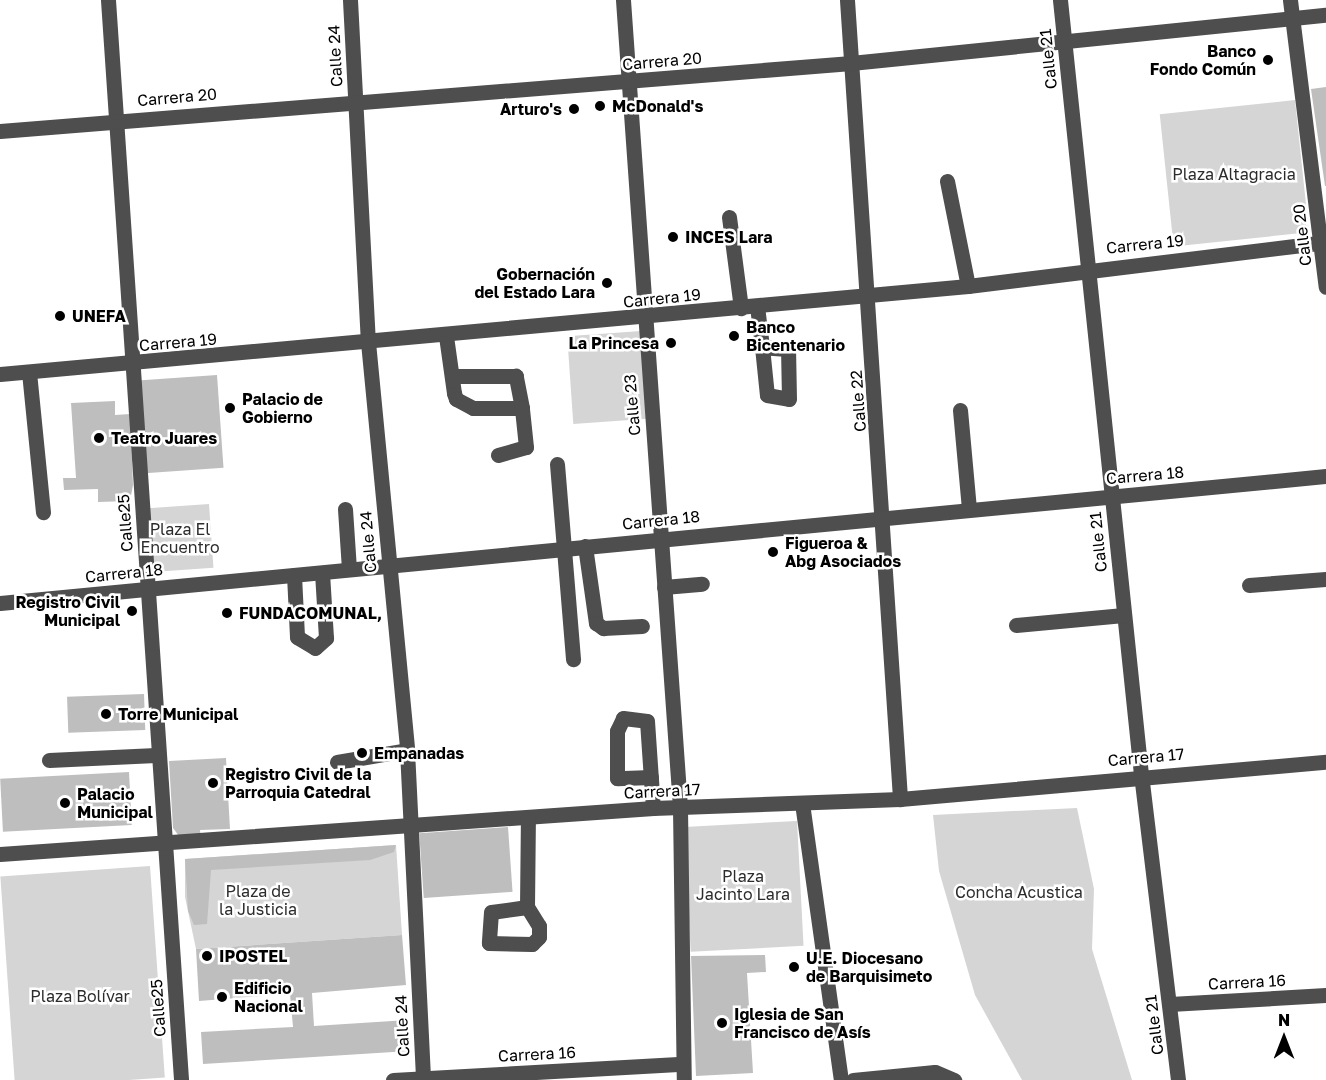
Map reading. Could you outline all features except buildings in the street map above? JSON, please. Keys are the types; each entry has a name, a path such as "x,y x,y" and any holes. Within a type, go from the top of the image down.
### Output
{"street":[{"name":"Calle25","path":"108,0 156,755 181,1080"},
{"name":"Calle 24","path":"350,0 368,342 407,750 423,1079"},
{"name":"Calle 23","path":"623,0 643,318 680,808 684,1080"},
{"name":"Calle 22","path":"847,0 870,295 900,799"},
{"name":"Calle 21","path":"1060,0 1063,43 1090,268 1111,496 1141,774 1178,1080"},
{"name":"Calle 20","path":"1290,0 1324,242 1326,287"},
{"name":"Carrera 20","path":"0,130 355,100 851,63 1326,15"},
{"path":"947,181 968,286"},
{"path":"729,217 741,308"},
{"name":"Carrera 19","path":"0,375 643,318 968,286 1090,268 1324,242"},
{"path":"757,306 762,347"},
{"path":"446,336 456,399 462,404 522,408"},
{"path":"29,372 43,512"},
{"path":"452,376 516,376 526,447 498,455"},
{"path":"960,410 969,509"},
{"path":"557,464 573,660"},
{"name":"Carrera 18","path":"0,603 884,516 1326,476"},
{"path":"345,509 349,569"},
{"path":"585,546 596,623 603,628 642,626"},
{"path":"294,575 297,637 315,648 326,638 322,573"},
{"path":"1250,585 1326,579"},
{"path":"664,587 702,584"},
{"path":"1016,625 1124,615"},
{"path":"337,762 407,750"},
{"path":"49,760 156,755"},
{"name":"Carrera 17","path":"0,854 409,828 653,808 900,799 1141,774 1326,762"},
{"path":"651,777 653,808"},
{"path":"802,803 841,1080"},
{"path":"527,907 528,818"},
{"name":"Carrera 16","path":"1170,1004 1326,995"},
{"name":"Carrera 16","path":"393,1080 683,1064"},
{"path":"853,1080 935,1072 954,1080"}],"green space":[{"name":"Plaza Altagracia","path":"1295,100 1309,232 1174,246 1160,114"},
{"path":"641,331 647,419 573,424 567,336"},
{"name":"Plaza El Encuentro","path":"209,504 213,568 153,572 148,508"},
{"name":"Concha Acustica","path":"1077,808 1094,889 1092,949 1132,1080 1022,1080 975,995 939,871 933,815"},
{"name":"Plaza Jacinto Lara","path":"797,821 804,946 691,952 684,827"},
{"name":"Plaza de la Justicia","path":"396,845 402,935 196,949 185,897 185,859"},
{"name":"Plaza Bolívar","path":"150,866 165,1077 129,1080 15,1080 0,876"}],"place":[{"name":"Banco Fondo Común","path":"1268,60"},
{"name":"McDonald's","path":"600,106"},
{"name":"Arturo's","path":"574,109"},
{"name":"INCES Lara","path":"673,237"},
{"name":"Gobernación del Estado Lara","path":"607,283"},
{"name":"UNEFA","path":"60,316"},
{"name":"Banco Bicentenario","path":"734,336"},
{"name":"La Princesa","path":"671,343"},
{"name":"Palacio de Gobierno","path":"230,408"},
{"name":"Teatro Juares","path":"99,438"},
{"name":"Figueroa & Abg Asociados","path":"773,552"},
{"name":"Registro Civil Municipal","path":"132,611"},
{"name":"FUNDACOMUNAL,","path":"227,613"},
{"name":"Torre Municipal","path":"106,714"},
{"name":"Empanadas","path":"362,753"},
{"name":"Registro Civil de la Parroquia Catedral","path":"213,783"},
{"name":"Palacio Municipal","path":"65,803"},
{"name":"IPOSTEL","path":"207,956"},
{"name":"U.E. Diocesano de Barquisimeto","path":"794,967"},
{"name":"Edificio Nacional","path":"222,997"},
{"name":"Iglesia de San Francisco de Asís","path":"722,1023"}]}
